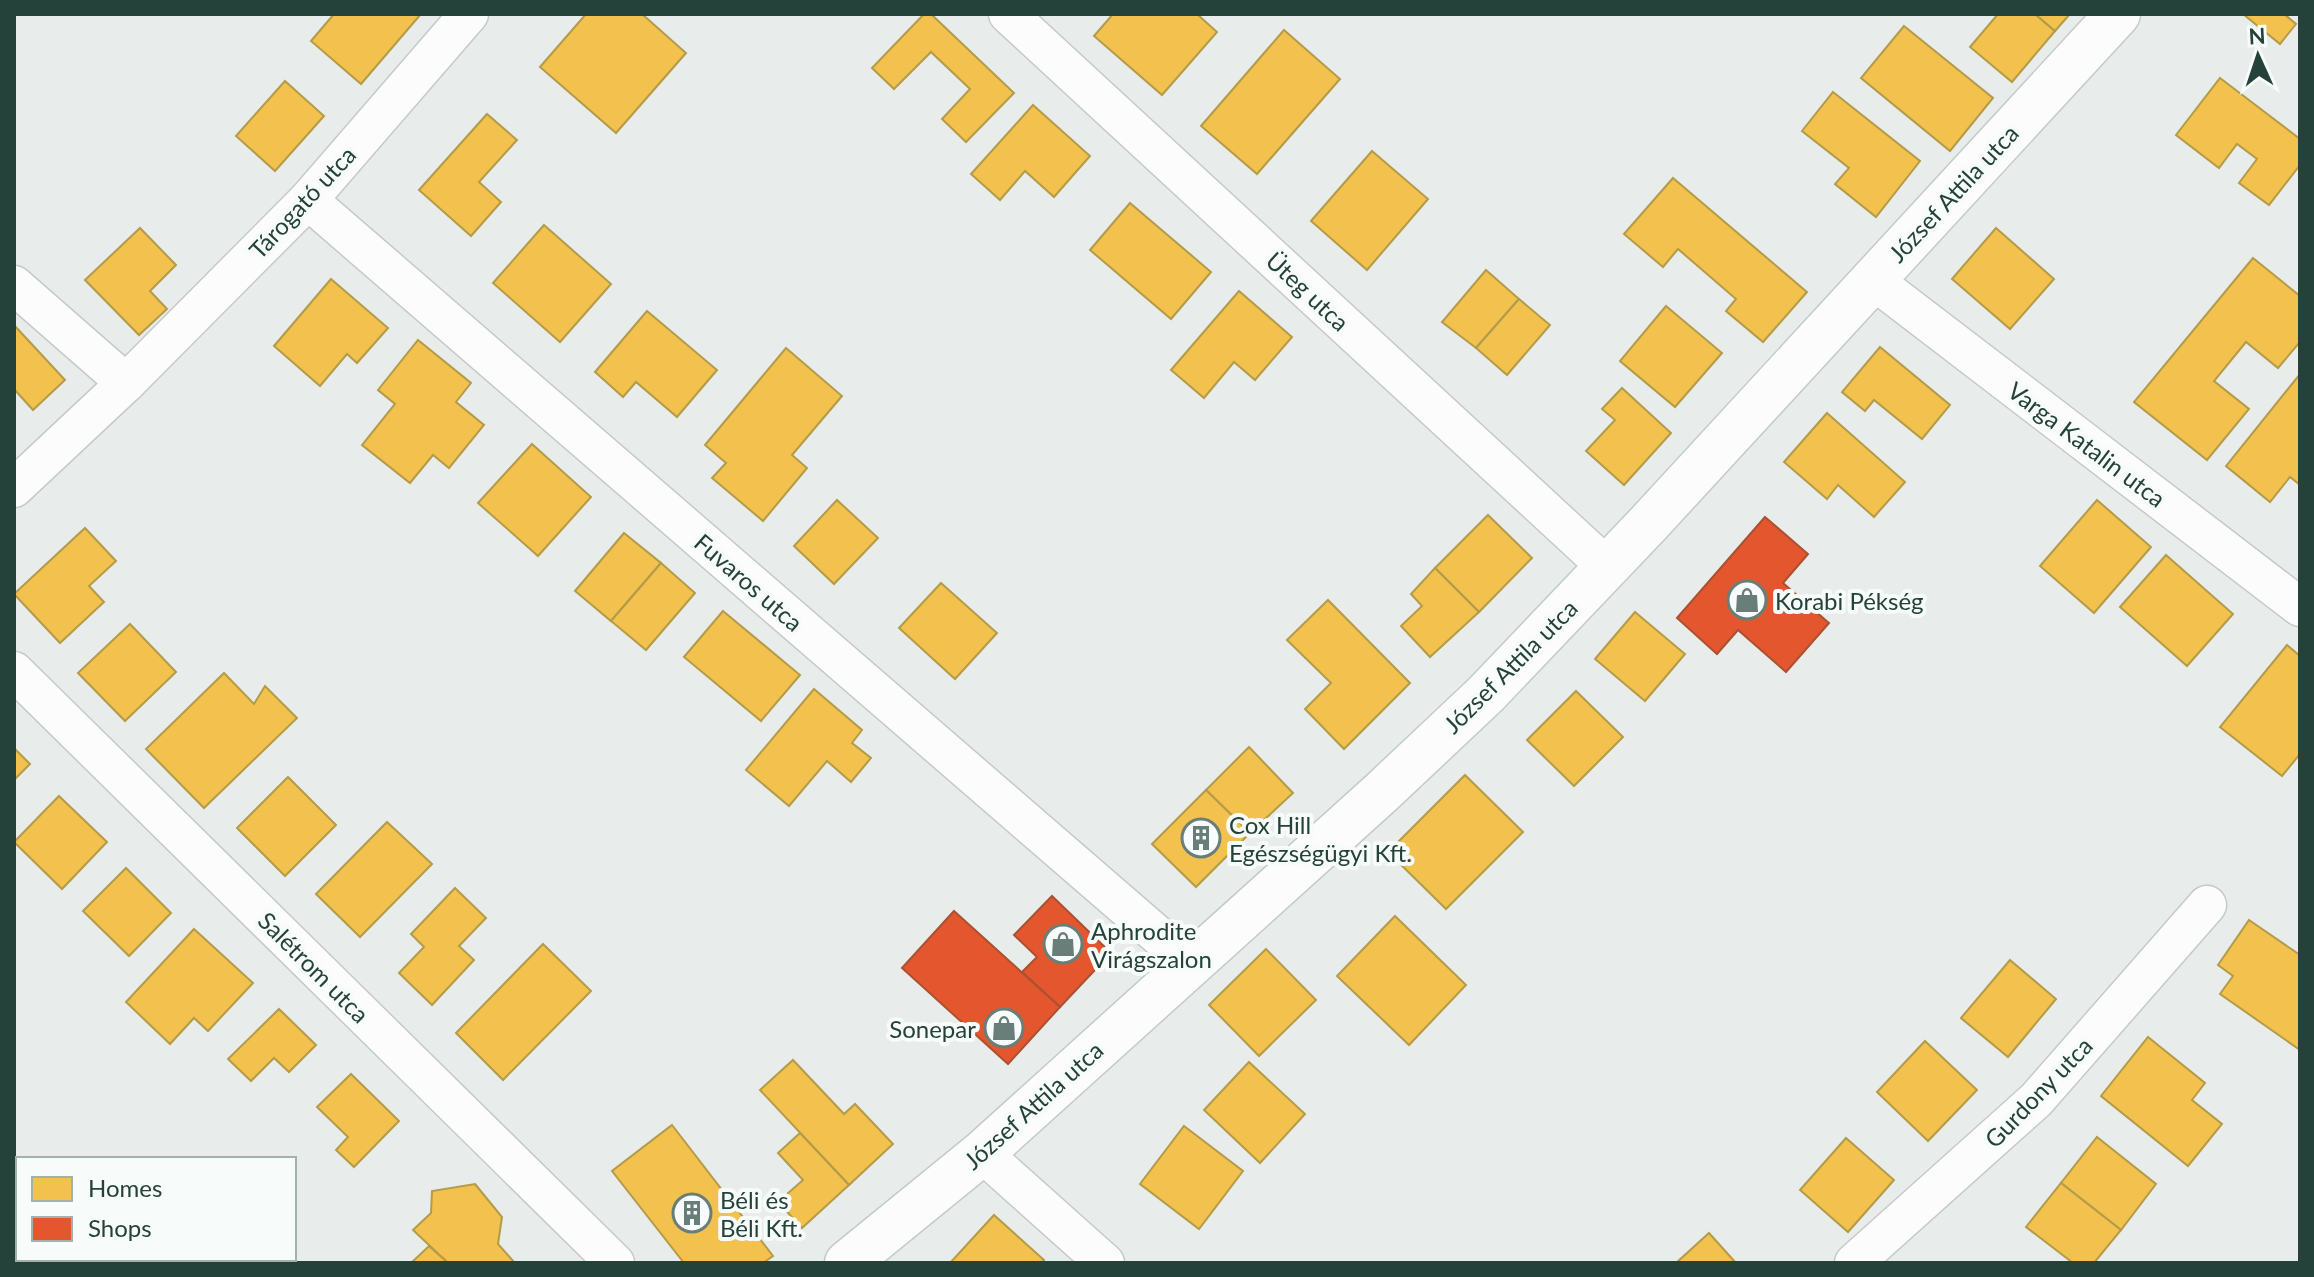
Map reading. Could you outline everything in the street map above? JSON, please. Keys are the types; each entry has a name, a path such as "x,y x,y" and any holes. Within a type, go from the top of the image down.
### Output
{"street":[{"name":"Tárogató utca","path":"14,488 126,383 308,200 469,14"},
{"name":"Üteg utca","path":"1008,14 1607,567"},
{"name":"József Attila utca","path":"847,1263 982,1153 1382,792 1486,694 2118,14"},
{"name":"Fuvaros utca","path":"308,200 1191,964"},
{"name":"Varga Katalin utca","path":"1873,280 2300,607"},
{"path":"14,285 126,383"},
{"name":"Salétrom utca","path":"14,671 615,1263"},
{"name":"Gurdony utca","path":"1854,1263 2036,1100 2207,905"},
{"path":"982,1153 1105,1263"}],"building: Homes":[{"path":"334,14 421,14 361,84 311,41"},
{"path":"586,14 642,14 686,53 616,133 540,67"},
{"path":"924,14 931,14 1014,93 966,142 942,119 970,89 931,52 894,89 872,68"},
{"path":"1113,14 1197,14 1217,32 1162,95 1094,36"},
{"path":"1998,14 2035,14 2055,31 2012,82 1970,47"},
{"path":"2035,14 2070,14 2055,31"},
{"path":"2243,14 2284,14 2296,24 2280,44"},
{"path":"1904,26 1993,98 1950,151 1861,78"},
{"path":"1284,30 1340,79 1257,174 1201,126"},
{"path":"2220,78 2300,139 2300,165 2269,205 2239,183 2257,159 2237,144 2219,168 2176,135"},
{"path":"285,81 324,116 275,171 236,136"},
{"path":"1833,92 1920,161 1876,217 1835,184 1849,168 1802,131"},
{"path":"1033,105 1090,156 1054,197 1025,171 1000,200 971,174"},
{"path":"487,114 517,140 479,182 501,202 471,236 419,190"},
{"path":"1372,151 1428,199 1367,270 1311,221"},
{"path":"1673,178 1807,292 1763,342 1726,311 1736,299 1678,249 1663,267 1624,234"},
{"path":"1130,203 1211,272 1171,319 1090,250"},
{"path":"544,225 611,284 560,342 493,283"},
{"path":"140,228 176,265 150,291 167,309 139,335 85,280"},
{"path":"1996,228 2054,279 2010,329 1952,279"},
{"path":"2253,258 2300,296 2300,342 2278,368 2246,342 2214,381 2249,409 2207,460 2134,402"},
{"path":"1486,270 1519,299 1476,348 1442,322"},
{"path":"331,279 388,328 357,363 347,354 320,386 274,346"},
{"path":"1239,291 1292,337 1255,380 1234,362 1204,398 1171,370"},
{"path":"1519,299 1550,325 1507,375 1476,348"},
{"path":"1666,306 1722,353 1675,407 1620,361"},
{"path":"647,311 717,370 677,417 636,382 623,397 595,372"},
{"path":"14,325 65,380 33,410 14,389"},
{"path":"418,340 471,383 456,402 484,425 449,468 433,455 410,483 362,445 395,404 378,390"},
{"path":"1880,347 1950,405 1922,439 1874,400 1865,411 1842,392"},
{"path":"786,348 842,396 792,455 807,468 763,521 712,478 726,463 705,445"},
{"path":"2300,374 2300,485 2290,477 2270,502 2226,466"},
{"path":"1622,388 1671,433 1624,485 1586,451 1615,420 1602,409"},
{"path":"1827,413 1905,482 1874,517 1838,485 1827,499 1784,462"},
{"path":"532,444 591,497 538,556 478,503"},
{"path":"837,500 878,538 834,584 794,546"},
{"path":"2097,500 2151,547 2094,613 2040,566"},
{"path":"1488,515 1532,558 1479,612 1435,568"},
{"path":"85,528 116,561 89,586 104,602 60,643 14,594"},
{"path":"624,533 661,563 611,621 575,591"},
{"path":"2166,555 2233,614 2187,666 2120,607"},
{"path":"661,563 695,593 646,650 611,621"},
{"path":"1435,568 1479,612 1430,657 1401,626 1422,606 1411,594"},
{"path":"941,583 997,633 955,679 899,628"},
{"path":"1328,600 1410,683 1344,749 1305,709 1331,683 1287,640"},
{"path":"723,611 800,675 761,721 684,657"},
{"path":"1635,612 1685,654 1645,701 1595,659"},
{"path":"130,624 176,672 125,721 78,673"},
{"path":"2287,645 2300,656 2300,754 2282,776 2220,727"},
{"path":"224,673 254,704 265,686 297,718 204,808 146,749"},
{"path":"814,689 862,730 852,743 871,758 851,782 827,761 789,806 746,770"},
{"path":"1576,691 1623,737 1574,786 1527,740"},
{"path":"1249,747 1293,793 1250,833 1206,790"},
{"path":"14,748 30,764 14,780"},
{"path":"1465,775 1523,832 1446,909 1388,852"},
{"path":"288,777 336,825 285,876 237,828"},
{"name":"Cox Hill Egészségügyi Kft.","path":"1206,790 1250,833 1196,887 1152,844"},
{"path":"59,796 107,842 62,889 14,842"},
{"path":"387,822 432,864 360,937 316,894"},
{"path":"126,868 171,913 129,956 83,911"},
{"path":"455,888 486,918 459,946 474,960 432,1005 399,973 424,947 411,934"},
{"path":"1395,916 1466,985 1409,1045 1337,976"},
{"path":"2249,920 2300,955 2300,1050 2220,994 2233,976 2218,965"},
{"path":"194,929 253,983 208,1031 194,1018 170,1044 126,1002"},
{"path":"543,944 591,991 503,1080 456,1033"},
{"path":"1266,949 1316,1000 1259,1056 1209,1005"},
{"path":"2010,960 2056,999 2008,1057 1961,1018"},
{"path":"279,1009 316,1045 289,1072 274,1058 251,1081 228,1059"},
{"path":"2148,1037 2205,1083 2192,1100 2222,1124 2188,1166 2101,1096"},
{"path":"1925,1041 1977,1090 1928,1141 1877,1092"},
{"path":"793,1060 844,1114 855,1104 893,1144 849,1185 760,1090"},
{"path":"1249,1062 1305,1114 1260,1163 1204,1110"},
{"path":"351,1074 399,1121 354,1167 336,1150 348,1137 317,1107"},
{"name":"Béli és Béli Kft.","path":"672,1125 773,1256 763,1263 684,1263 612,1171"},
{"path":"1184,1126 1243,1171 1199,1229 1140,1184"},
{"path":"800,1133 849,1185 802,1228 778,1202 803,1180 778,1153"},
{"path":"2097,1137 2156,1184 2121,1230 2061,1183"},
{"path":"1846,1138 1894,1180 1848,1232 1800,1190"},
{"path":"2061,1183 2121,1230 2094,1263 2073,1263 2026,1227"},
{"path":"475,1184 502,1217 498,1244 515,1263 448,1263 413,1230 431,1213 432,1191"},
{"path":"994,1215 1044,1260 1041,1263 950,1263"},
{"path":"1709,1233 1736,1263 1676,1263"},
{"path":"429,1246 448,1263 411,1263"}],"building: Shops":[{"name":"Korabi Pékség","path":"1765,517 1808,554 1783,583 1829,623 1786,672 1738,630 1717,654 1677,618"},
{"name":"Aphrodite Virágszalon","path":"1052,896 1111,953 1060,1007 1022,972 1037,957 1014,935"},
{"path":"954,911 1060,1007 1008,1064 902,968"}],"place":[{"name":"Korabi Pékség","path":"1747,600"},
{"name":"Cox Hill Egészségügyi Kft.","path":"1201,838"},
{"name":"Aphrodite Virágszalon","path":"1063,944"},
{"name":"Sonepar","path":"1004,1028"},
{"name":"Béli és Béli Kft.","path":"692,1213"}]}
